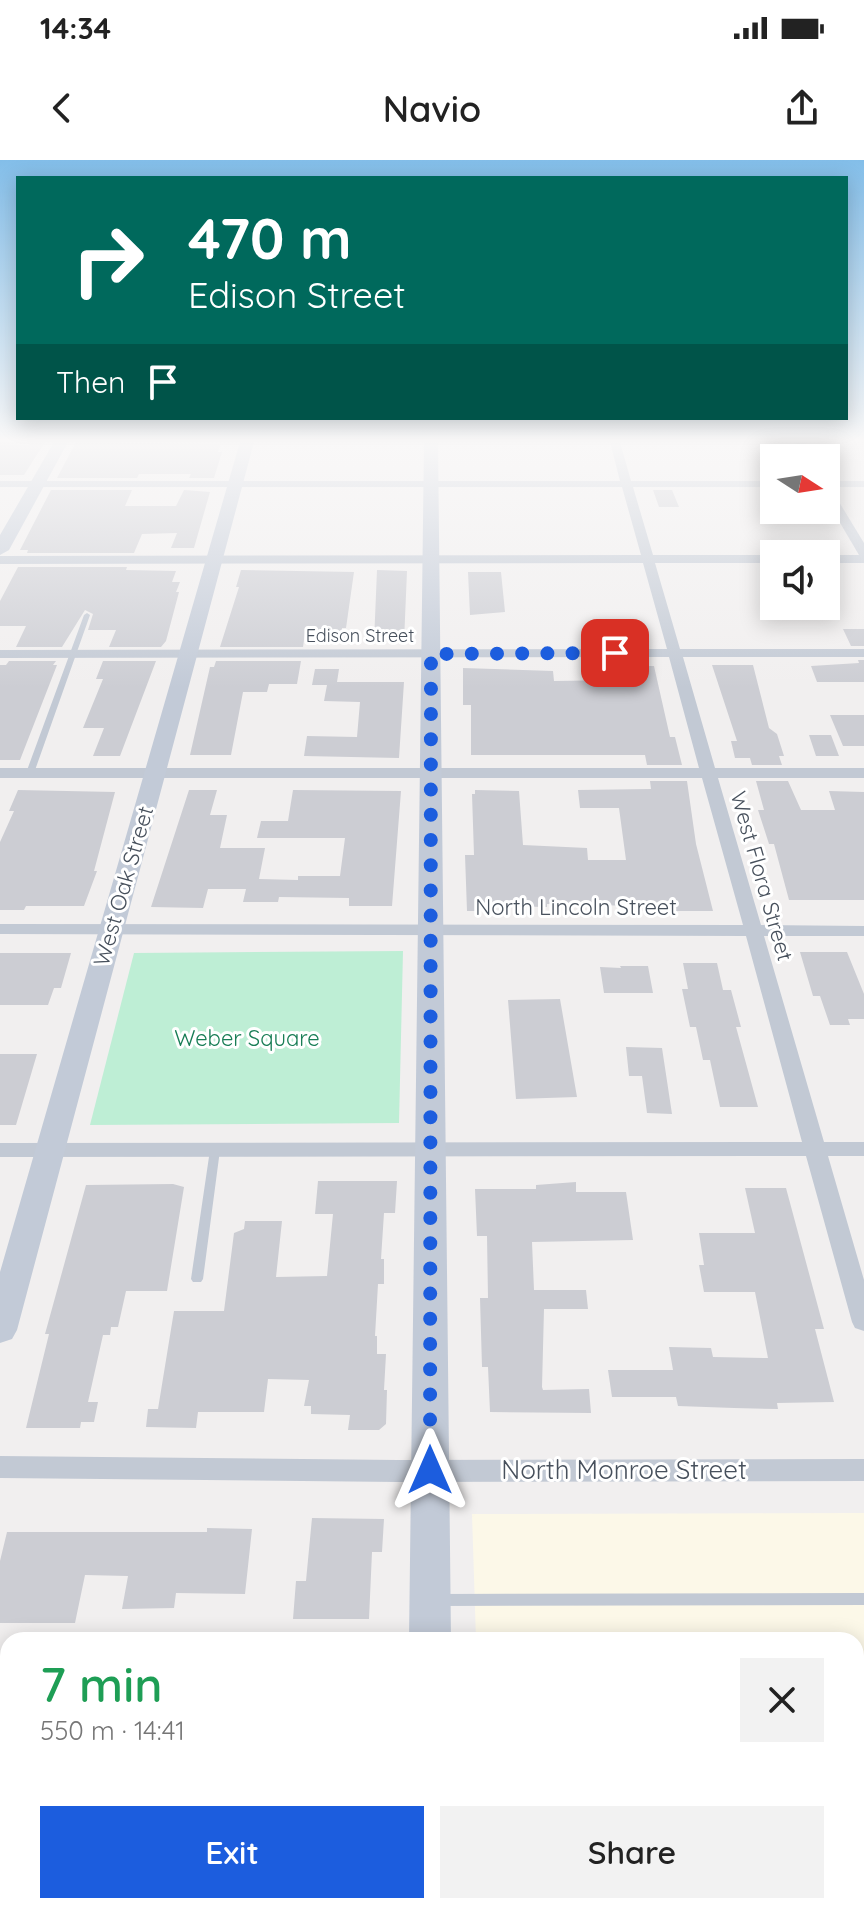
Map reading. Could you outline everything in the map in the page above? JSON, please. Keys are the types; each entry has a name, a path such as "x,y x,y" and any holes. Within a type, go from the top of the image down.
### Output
{"street":[{"path":"0,550 15,524"},
{"name":"West Oak Street","path":"0,1330 223,524"},
{"path":"430,1632 431,524"},
{"name":"West Flora Street","path":"638,524 864,1322"},
{"path":"840,558 864,556 847,524"},
{"path":"0,560 760,559"},
{"name":"Edison Street","path":"0,654 864,653"},
{"path":"0,773 864,773"},
{"name":"North Lincoln Street","path":"0,929 864,931"},
{"path":"0,1150 864,1149"},
{"name":"North Monroe Street","path":"0,1467 864,1470"}],"lane":[{"path":"30,773 87,615"},
{"path":"197,1279 215,1150"},
{"path":"430,1600 864,1599"}],"shaded area":[{"path":"864,1513 864,1632 476,1632 472,1514"}],"green space":[{"name":"Weber Square","path":"403,951 399,1123 90,1125 134,953"}],"building":[{"path":"34,524 201,524 194,548 171,548 177,533 142,534 134,553 27,553 28,550 20,550"},
{"path":"18,567 127,567 126,570 176,571 172,582 180,582 176,592 179,592 166,641 161,647 109,647 116,630 88,630 93,614 85,610 62,647 16,647 26,626 0,626 0,601"},
{"path":"241,570 354,572 346,628 342,628 342,633 305,633 303,647 220,647 239,587 236,587"},
{"path":"377,570 407,571 404,642 374,642"},
{"path":"468,572 501,572 505,612 470,615"},
{"path":"843,629 864,629 864,646 851,646"},
{"path":"858,660 864,660 864,682 817,682 811,666 859,663"},
{"path":"9,661 56,661 53,665 57,665 20,760 0,760 0,665 6,665"},
{"path":"103,661 156,661 120,756 93,756 104,728 83,728 103,679 96,679"},
{"path":"216,661 301,661 297,684 269,684 267,692 243,692 231,755 190,755 210,667 214,667"},
{"path":"712,665 753,665 769,728 777,734 784,756 779,756 782,765 752,765 750,758 735,758 731,741 737,741"},
{"path":"616,666 654,666 670,737 675,737 682,765 647,765 645,755 471,755 471,705 463,705 463,668 553,671 554,681 618,680"},
{"path":"315,669 339,669 337,682 404,682 399,758 304,756 307,736 357,737 360,702 324,701 327,685 312,685"},
{"path":"830,715 864,715 864,746 843,746"},
{"path":"809,735 831,735 839,756 816,756"},
{"path":"650,781 687,781 696,844 713,911 639,911 638,906 547,904 547,907 497,906 497,911 467,911 465,855 474,855 472,794 475,790 519,791 523,845 587,848 588,860 626,860 619,808 580,808 578,790 651,789"},
{"path":"756,781 788,781 801,810 835,810 829,791 864,792 864,900 789,900 774,844 769,844 758,810 764,810"},
{"path":"18,790 115,792 94,871 97,871 84,906 26,906 24,910 0,910 0,842 14,811 9,811"},
{"path":"189,790 217,790 210,815 227,815 220,848 265,848 259,879 298,880 298,876 340,876 345,838 257,838 261,821 288,821 293,790 401,791 392,906 349,906 349,898 279,897 278,902 243,902 246,889 208,889 203,908 151,907"},
{"path":"800,952 847,952 864,994 864,1019 848,1019 850,1025 830,1025 820,996 813,996"},
{"path":"0,953 71,953 61,988 54,988 48,1005 0,1005"},
{"path":"683,963 717,963 723,990 731,990 741,1027 736,1027 758,1107 720,1107 710,1060 703,1060 696,1027 690,1027 682,989 688,989"},
{"path":"648,966 653,993 604,993 600,967"},
{"path":"560,999 577,1097 516,1099 508,1000"},
{"path":"626,1047 662,1048 672,1114 647,1113 642,1076 629,1076"},
{"path":"0,1054 37,1054 16,1125 0,1125"},
{"path":"318,1181 397,1181 395,1213 384,1213 381,1259 384,1259 384,1284 378,1284 375,1336 377,1354 386,1354 386,1424 379,1430 348,1430 350,1415 311,1414 311,1406 304,1406 309,1380 268,1379 264,1412 198,1412 196,1428 146,1427 148,1409 158,1409 174,1311 224,1311 234,1233 244,1229 245,1221 282,1221 276,1277 327,1276 333,1214 315,1214"},
{"path":"576,1182 576,1192 626,1192 633,1240 532,1242 534,1290 586,1290 588,1309 544,1309 543,1390 589,1389 591,1413 490,1412 488,1367 482,1367 480,1298 488,1298 487,1236 477,1236 475,1189 536,1189 536,1185"},
{"path":"173,1184 184,1187 167,1291 126,1291 118,1327 111,1327 110,1335 103,1335 88,1402 98,1402 94,1422 81,1422 80,1428 26,1428 49,1334 45,1334 86,1185"},
{"path":"745,1188 786,1188 824,1329 815,1329 834,1402 777,1403 778,1409 678,1406 676,1397 612,1397 608,1370 673,1370 669,1347 711,1348 713,1357 768,1358 755,1292 704,1292 699,1265 704,1265 699,1233 755,1233"},
{"path":"312,1518 384,1519 382,1552 372,1552 369,1619 293,1619 296,1581 306,1581"},
{"path":"207,1528 252,1529 245,1594 176,1593 174,1608 122,1609 128,1576 85,1575 75,1623 0,1623 0,1561 7,1532 207,1532"}],"route":[{"path":"430,1470 431,654 615,653"}]}
